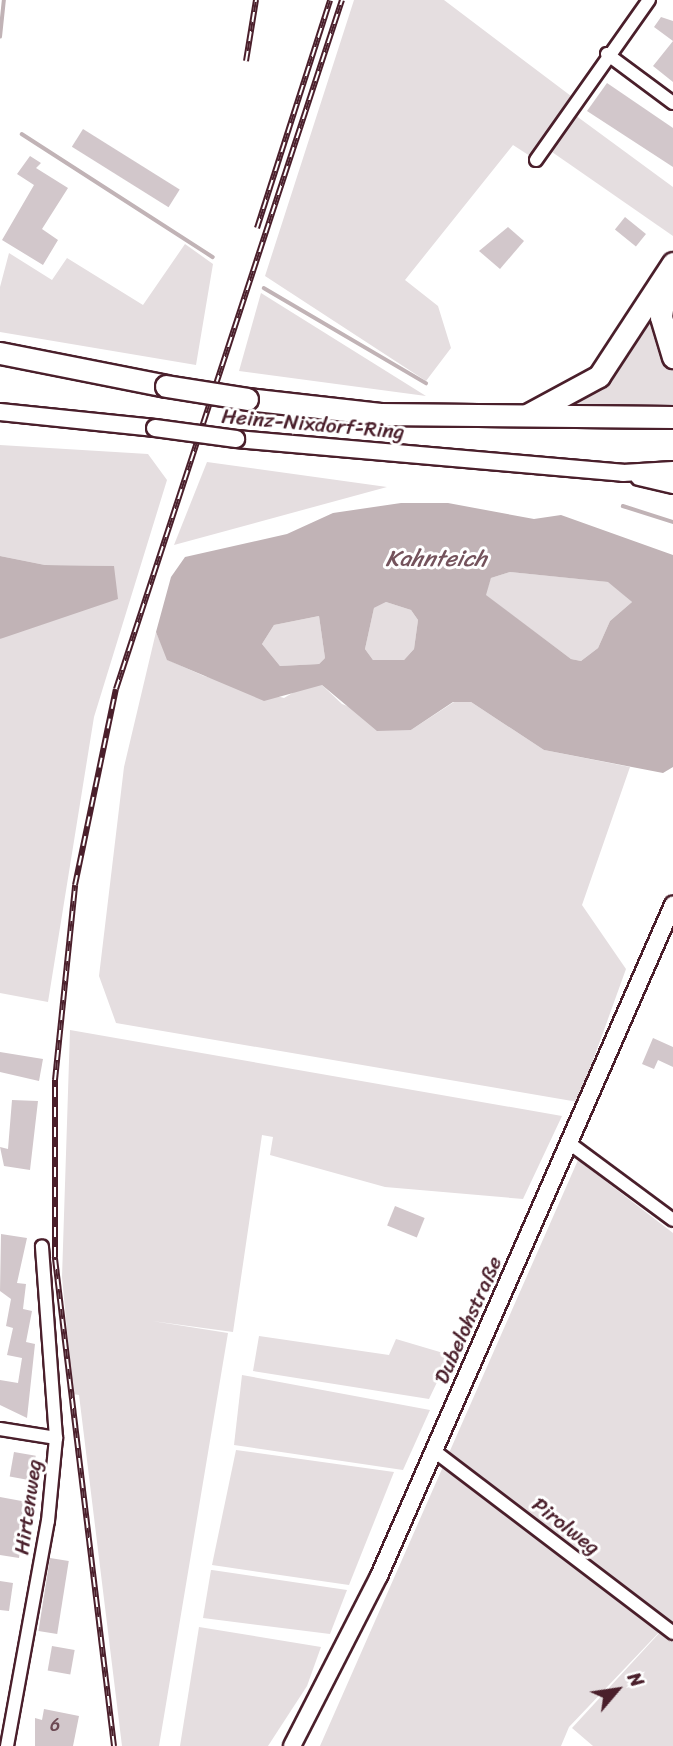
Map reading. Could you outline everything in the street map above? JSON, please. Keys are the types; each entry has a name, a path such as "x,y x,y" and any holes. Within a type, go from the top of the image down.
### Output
{"highway":[{"path":"671,267 662,317 673,357"},
{"path":"522,418 599,376 671,267"},
{"path":"0,353 166,386 247,399 380,414 522,418 673,417"}],"main road":[{"name":"Heinz-Nixdorf-Ring","path":"0,412 236,439 624,472 673,470"},
{"name":"Heinz-Nixdorf-Ring","path":"624,472 673,485"},
{"name":"Dubelohstraße","path":"292,1746 321,1699 673,905"}],"street":[{"path":"536,160 607,54 649,0"},
{"path":"607,54 673,103"},
{"path":"569,1143 673,1220"},
{"name":"Hirtenweg","path":"7,1746 48,1521 56,1438 41,1247"},
{"name":"Hirtenweg","path":"0,1429 56,1438"},
{"name":"Pirolweg","path":"433,1450 673,1633"}],"shaded area":[{"path":"354,0 444,0 571,96 530,156 513,145 405,280 438,306 451,348 426,381 265,276"},
{"path":"575,115 673,187 673,236 552,152"},
{"path":"185,244 213,264 196,365 0,332 0,287 9,253 52,280 67,258 143,305"},
{"path":"261,293 426,396 239,371"},
{"path":"656,297 673,365 673,407 569,407 625,359"},
{"path":"0,445 148,454 167,480 94,717 48,1002 0,993 0,639 113,566 45,565 0,556"},
{"path":"207,462 387,487 174,545"},
{"path":"510,572 609,582 632,602 610,621 598,648 581,661 571,659 485,595 491,578"},
{"path":"386,602 411,610 418,620 414,649 404,660 373,660 365,649 374,608"},
{"path":"319,616 325,658 319,664 280,666 262,644 274,625"},
{"path":"156,632 168,660 204,676 284,698 306,685 322,685 342,704 411,730 454,702 471,702 544,750 630,767 582,905 626,969 578,1102 116,1023 99,976 124,767"},
{"path":"70,1030 562,1116 523,1199 385,1187 270,1155 273,1137 262,1135 233,1332 152,1321 228,1333 159,1746 122,1746 79,1395 73,1394 62,1277"},
{"path":"578,1160 673,1233 673,1630 666,1625 569,1727 561,1746 320,1746"},
{"path":"259,1336 389,1355 396,1339 450,1355 429,1399 253,1371"},
{"path":"242,1375 430,1410 403,1470 234,1445"},
{"path":"236,1450 394,1472 349,1585 212,1565"},
{"path":"211,1570 347,1590 330,1634 203,1618"},
{"path":"199,1627 321,1647 307,1686 268,1746 180,1746"},
{"path":"663,1629 673,1637 673,1746 593,1746 572,1728"}],"water":[{"name":"Kahnteich","path":"401,503 448,503 534,519 561,515 673,555 673,767 663,773 544,750 471,702 453,702 411,730 377,731 322,685 264,701 167,660 156,632 171,577 185,557 287,534 333,513","holes":["510,572 608,582 632,602 610,621 598,648 581,661 571,659 486,595 491,578","386,602 411,610 418,620 414,649 404,660 373,660 365,649 374,608","319,616 325,658 319,664 280,666 262,644 274,625"]},
{"path":"0,556 45,565 114,566 118,599 0,639"}],"building":[{"path":"661,17 673,21 673,41 654,27"},
{"path":"673,41 673,82 653,66"},
{"path":"607,83 673,128 673,167 587,111"},
{"path":"83,129 180,189 169,207 72,147"},
{"path":"30,156 41,163 36,168 68,188 42,229 58,240 43,265 2,240 34,185 17,174"},
{"path":"625,217 646,234 636,246 615,229"},
{"path":"508,227 524,241 500,269 479,251"},
{"path":"653,1038 673,1047 673,1067 658,1060 654,1069 642,1064"},
{"path":"0,1052 43,1059 39,1081 0,1072"},
{"path":"12,1100 38,1101 30,1170 4,1166 0,1147 8,1149"},
{"path":"395,1206 425,1218 417,1237 387,1225"},
{"path":"1,1234 27,1238 17,1283 26,1284 23,1309 32,1311 26,1342 35,1344 27,1418 0,1405 0,1380 18,1383 22,1358 7,1355 13,1328 6,1326 11,1299 0,1291"},
{"path":"14,1452 36,1456 31,1480 10,1477"},
{"path":"0,1497 27,1502 19,1558 0,1555"},
{"path":"50,1558 69,1561 57,1634 38,1631"},
{"path":"0,1581 13,1583 9,1611 0,1610"},
{"path":"52,1646 75,1650 70,1675 48,1671"},
{"path":"44,1709 79,1716 73,1746 35,1746 35,1718 42,1720"}],"waterway":[{"path":"0,37 4,0"},
{"path":"22,134 213,257"},
{"path":"264,288 426,383"},
{"path":"623,506 673,522"}],"railway":[{"path":"246,61 256,0"},
{"path":"257,228 330,0"},
{"path":"114,1746 55,1257 55,1080 75,885 116,689 342,0"}]}
